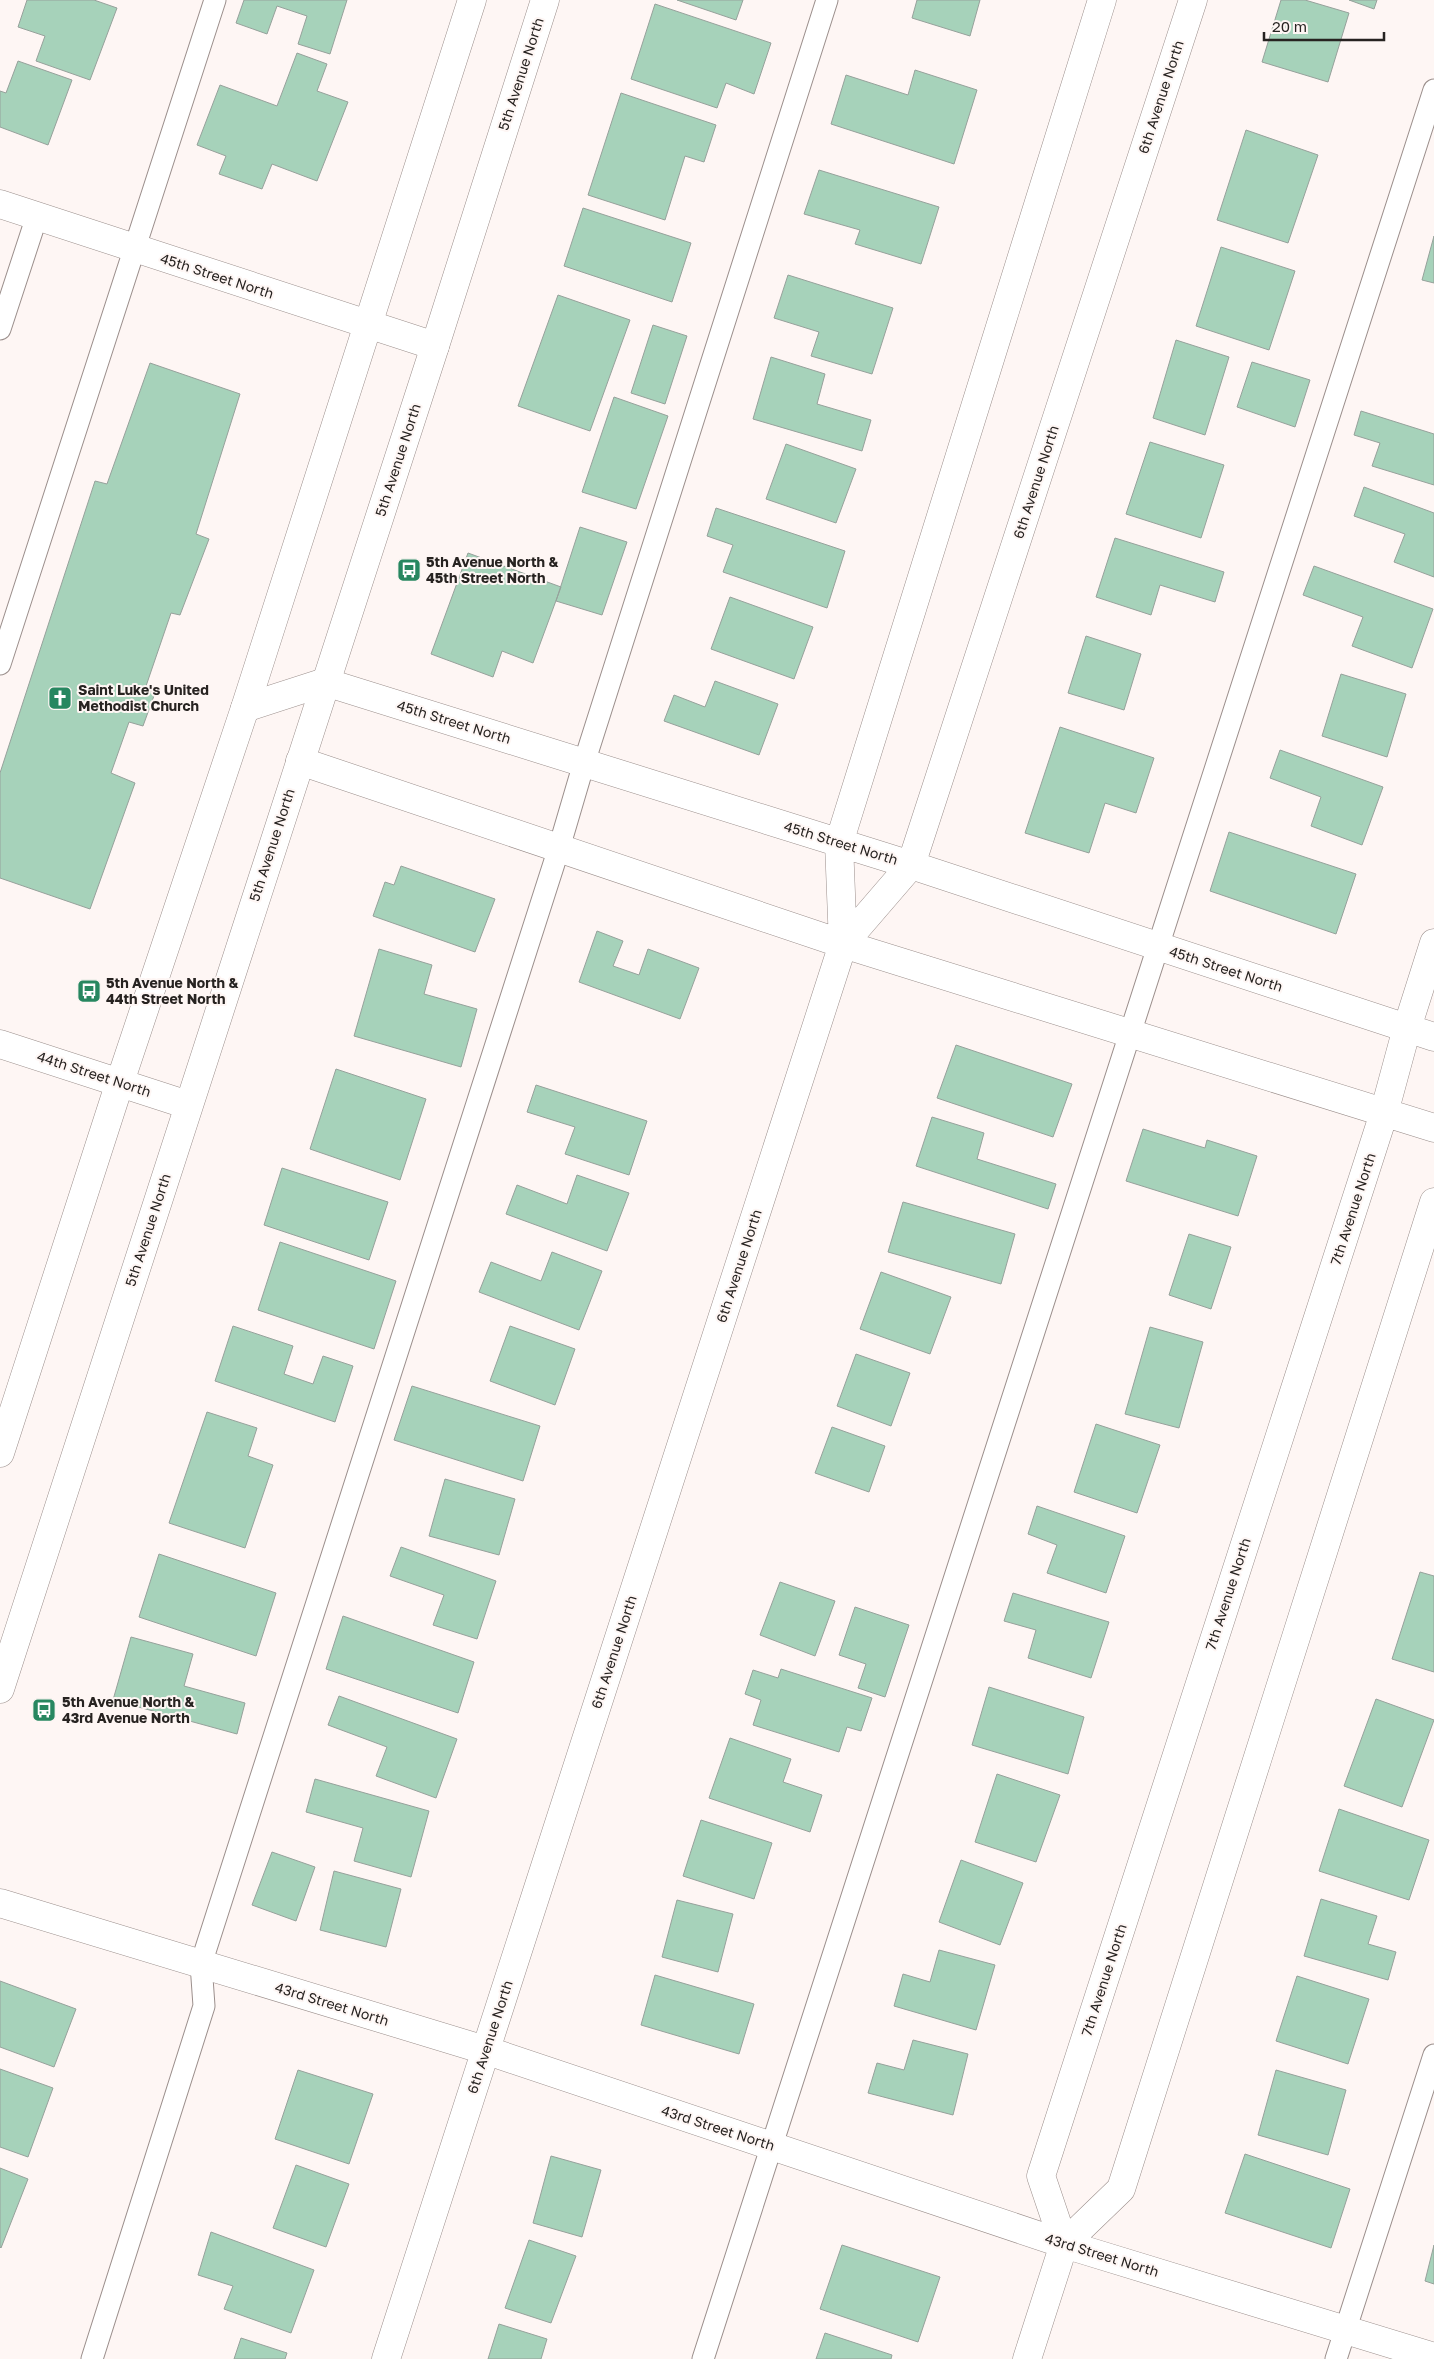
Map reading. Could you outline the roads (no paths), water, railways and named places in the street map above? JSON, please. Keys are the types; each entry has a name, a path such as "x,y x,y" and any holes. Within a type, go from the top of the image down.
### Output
{"street":[{"path":"0,1453 120,1082 245,708 472,0"},
{"name":"5th Avenue North","path":"0,1689 435,346 545,0"},
{"name":"6th Avenue North","path":"386,2359 843,944 839,843 1102,0"},
{"name":"6th Avenue North","path":"843,944 911,866 1193,0"},
{"name":"45th Street North","path":"0,204 435,346"},
{"name":"45th Street North","path":"325,682 911,866 1434,1037"},
{"path":"245,708 325,682"},
{"path":"300,761 843,944 1434,1128"},
{"name":"7th Avenue North","path":"1064,2244 1041,2176 1384,1113 1407,1028 1434,943"},
{"name":"44th Street North","path":"0,1044 188,1105"},
{"path":"1027,2359 1064,2244 1121,2189 1434,1202"},
{"name":"43rd Street North","path":"0,1903 485,2050 1064,2244 1434,2357"}],"lane":[{"path":"0,664 4,638 135,249 215,0"},
{"path":"92,2359 204,2006 201,1964 559,848 584,763 827,0"},
{"path":"703,2359 1434,90"},
{"path":"0,329 37,216"},
{"path":"1336,2359 1434,2055"}],"place":[{"name":"5th Avenue North & 45th Street North","path":"409,570"},
{"name":"Saint Luke's United Methodist Church","path":"60,698"},
{"name":"5th Avenue North & 44th Street North","path":"89,991"},
{"name":"5th Avenue North & 43rd Avenue North","path":"44,1710"}]}
